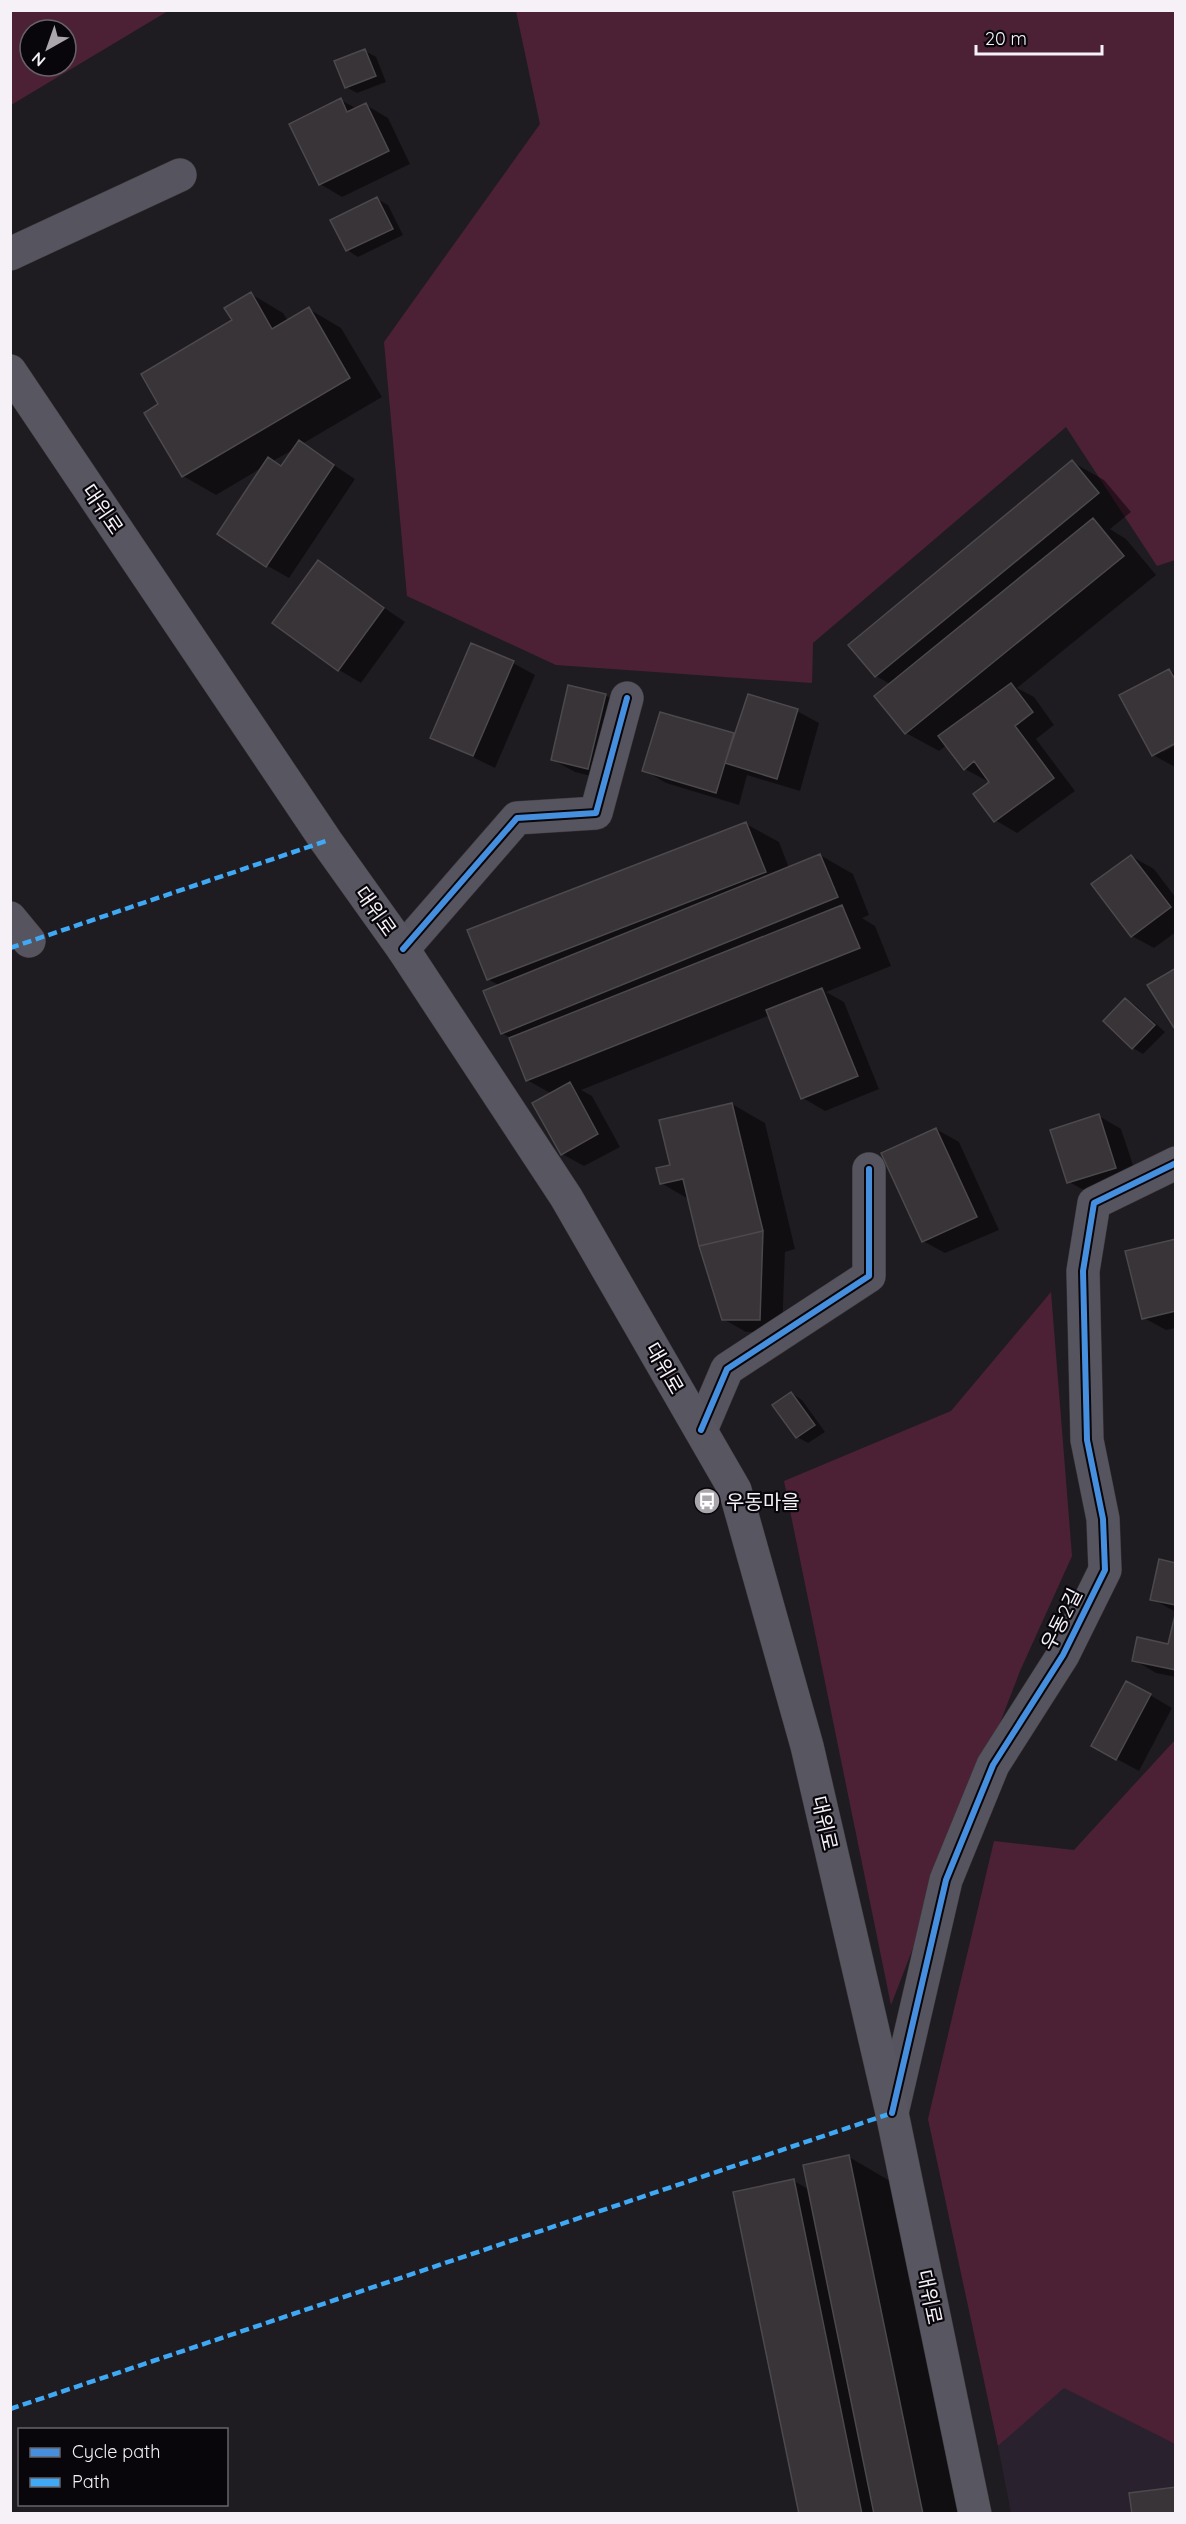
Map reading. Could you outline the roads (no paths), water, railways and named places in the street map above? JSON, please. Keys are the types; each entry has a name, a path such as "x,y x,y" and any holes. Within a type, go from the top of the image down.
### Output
{"main road":[{"name":"대위로","path":"10,371 326,841 404,950 566,1197 735,1490 807,1746 892,2113 975,2514"}],"street":[{"path":"10,254 180,175"},
{"path":"404,950 517,818 596,813 627,699"},
{"name":"우동2길","path":"892,2113 946,1881 993,1765 1063,1654 1105,1570 1103,1519 1087,1440 1083,1271 1094,1203 1176,1163"},
{"path":"701,1430 728,1369 869,1276 868,1168"}],"place":[{"name":"우동마을","path":"707,1501"}]}
